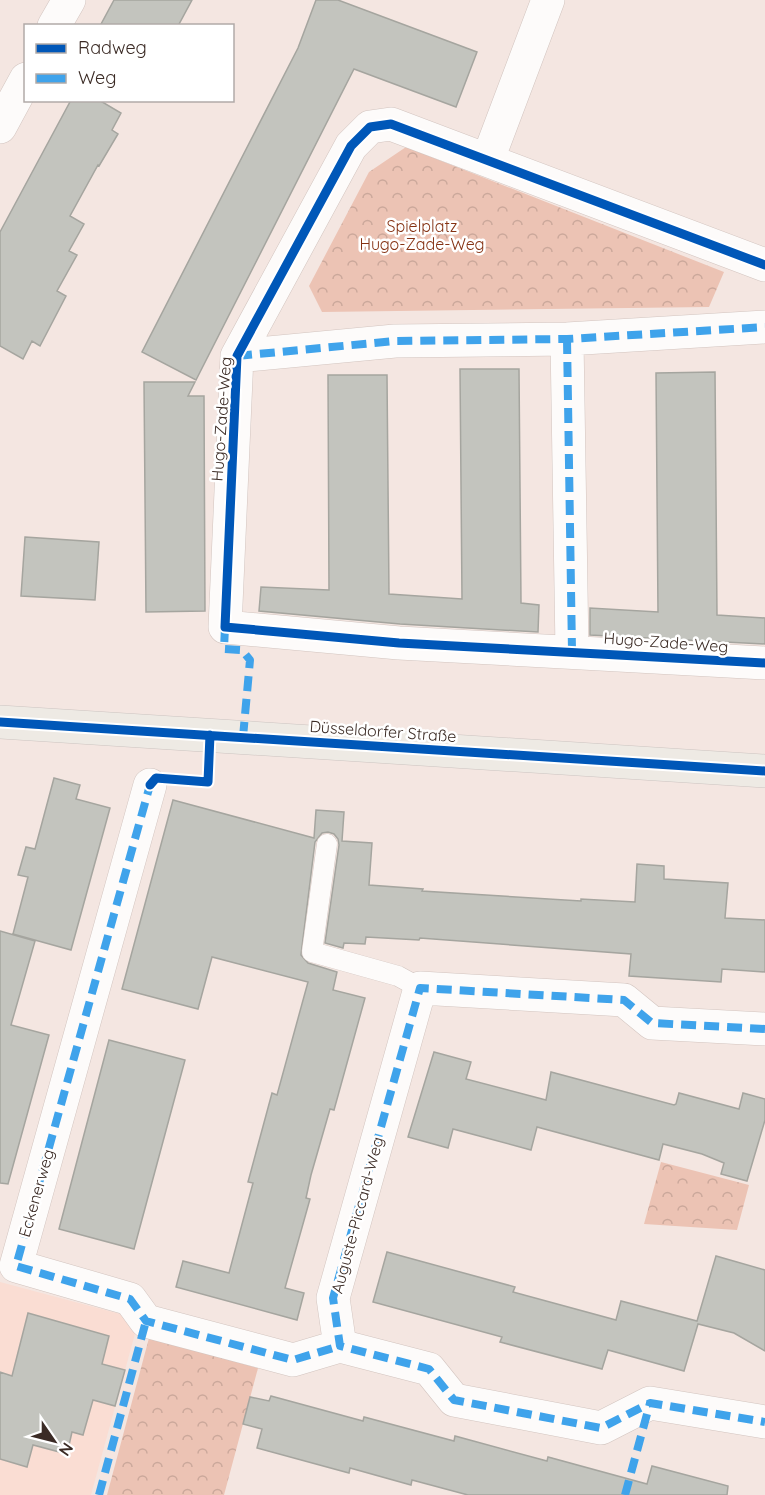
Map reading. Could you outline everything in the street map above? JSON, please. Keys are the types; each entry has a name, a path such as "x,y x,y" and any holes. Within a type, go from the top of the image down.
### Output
{"main road":[{"name":"Düsseldorfer Straße","path":"0,722 765,771"}],"street":[{"path":"488,159 548,0"},
{"path":"0,127 24,83"},
{"name":"Hugo-Zade-Weg","path":"765,263 391,124 370,127 351,146 237,356 225,627 399,643 765,663"},
{"name":"Hugo-Zade-Weg","path":"237,356 395,341 567,339 765,327"},
{"path":"567,339 572,651"},
{"name":"Eckenerweg","path":"150,785 16,1266 130,1299 146,1321 293,1360 340,1346"},
{"path":"420,988 624,1000 652,1023 765,1029"},
{"name":"Auguste-Piccard-Weg","path":"340,1346 333,1298 420,988"},
{"path":"340,1346 429,1369 454,1400 601,1428 650,1403 765,1422"}],"lane":[{"path":"327,844 312,952 398,976 420,988"}],"shaded area":[{"path":"0,1282 139,1319 91,1495 0,1495"}],"green space":[{"name":"Spielplatz Hugo-Zade-Weg","path":"406,147 724,272 709,307 322,312 309,286 369,172"},
{"path":"661,1162 749,1185 737,1230 644,1224"},
{"path":"149,1338 258,1368 224,1495 107,1495"}],"building":[{"path":"114,0 192,0 179,24 101,24"},
{"path":"316,0 338,0 477,52 456,107 354,69 196,380 142,352 298,48"},
{"path":"70,102 102,102 121,113 112,130 118,134 70,216 84,224 69,251 77,255 57,291 66,296 40,346 32,341 23,359 0,346 0,232"},
{"path":"460,369 519,369 521,603 539,605 538,632 400,624 259,611 261,587 329,590 328,375 387,375 389,594 462,599"},
{"path":"715,372 717,615 765,618 765,644 590,635 590,608 658,612 656,373"},
{"path":"144,382 195,382 188,396 204,396 205,611 146,612"},
{"path":"25,537 99,542 95,600 21,596"},
{"path":"54,778 80,785 76,799 110,808 71,950 13,934 28,877 18,875 26,847 35,849"},
{"path":"173,800 314,838 316,810 344,812 342,841 372,843 369,885 423,889 422,891 635,902 637,864 664,866 664,879 728,883 725,918 765,920 765,972 722,969 721,982 629,976 631,954 420,938 419,940 366,937 365,944 344,943 343,948 325,943 339,845 334,834 322,833 315,842 301,955 308,963 337,972 333,990 365,998 334,1110 330,1109 311,1175 306,1198 310,1199 285,1288 304,1293 297,1320 176,1287 183,1261 229,1273 253,1183 248,1182 272,1093 277,1095 308,982 212,957 198,1009 122,989"},
{"path":"0,931 35,941 11,1025 49,1035 8,1184 0,1183"},
{"path":"109,1040 185,1060 134,1249 59,1229"},
{"path":"434,1052 471,1062 466,1079 546,1100 551,1072 674,1105 679,1093 739,1109 743,1093 765,1099 765,1120 747,1181 721,1174 724,1163 702,1154 663,1144 659,1160 537,1127 531,1150 453,1129 448,1148 408,1137"},
{"path":"387,1252 515,1287 513,1292 616,1320 621,1301 697,1321 716,1256 765,1270 765,1351 734,1333 698,1324 684,1371 608,1350 602,1369 500,1342 502,1337 373,1302"},
{"path":"28,1313 109,1336 102,1364 125,1370 115,1406 93,1400 83,1435 72,1432 67,1454 33,1445 27,1467 0,1459 0,1372 12,1376"},
{"path":"271,1396 363,1421 364,1417 454,1441 455,1436 547,1461 548,1457 647,1484 652,1466 728,1486 727,1495 468,1495 412,1480 411,1485 350,1468 349,1473 257,1448 262,1429 243,1424 250,1397 269,1401"}],"marked path":[{"path":"237,356 395,341 567,339 765,327"},
{"path":"567,339 572,651"},
{"path":"225,627 224,649 242,650 250,660 243,737"},
{"path":"153,781 16,1266 130,1299 146,1321 293,1360 340,1346"},
{"path":"765,1029 652,1023 624,1000 420,988 333,1298 340,1346 429,1369 454,1400 601,1428 650,1403 765,1422"},
{"path":"99,1495 146,1321"},
{"path":"625,1495 650,1403"}],"cycle path":[{"path":"765,265 391,124 370,127 351,146 237,356 225,627 399,643 765,663"},
{"path":"0,722 765,771"},
{"path":"150,785 156,778 208,782 210,735"}]}
